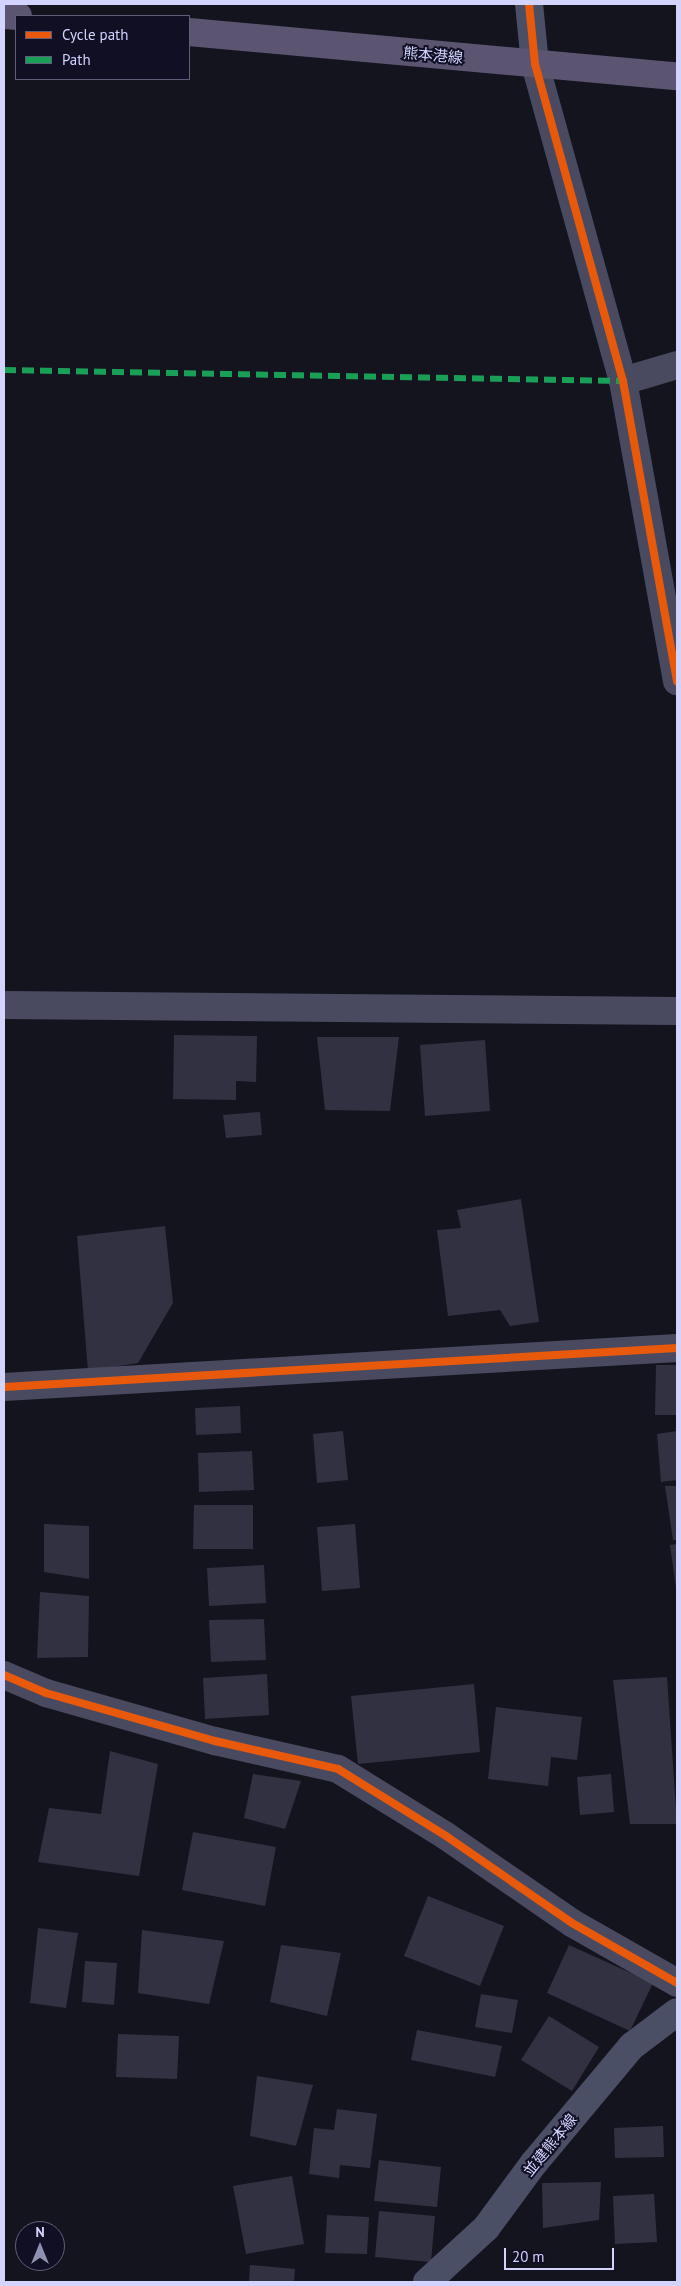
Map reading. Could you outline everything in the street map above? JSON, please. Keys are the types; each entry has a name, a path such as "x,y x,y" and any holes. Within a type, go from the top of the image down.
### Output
{"main road":[{"path":"529,4 535,64"},
{"name":"熊本港線","path":"190,32 677,76"},
{"name":"並建熊本線","path":"427,2282 486,2228 534,2163 632,2046 677,2012"}],"street":[{"path":"535,64 622,381 677,681"},
{"path":"622,381 677,365"},
{"path":"4,1005 677,1011"},
{"path":"4,1387 677,1348"},
{"path":"4,1675 46,1693 215,1741 338,1769 446,1836 572,1923 677,1982"}],"building":[{"path":"174,1035 257,1036 256,1082 236,1081 236,1100 173,1099"},
{"path":"317,1037 399,1037 390,1111 325,1110"},
{"path":"485,1040 490,1111 425,1116 420,1045"},
{"path":"260,1112 262,1135 226,1138 223,1115"},
{"path":"521,1199 539,1322 510,1326 500,1310 448,1316 437,1230 461,1228 457,1210"},
{"path":"165,1226 173,1303 138,1363 88,1371 77,1236"},
{"path":"656,1365 677,1365 677,1415 655,1415"},
{"path":"240,1406 241,1433 196,1435 195,1408"},
{"path":"343,1431 348,1480 317,1483 313,1434"},
{"path":"677,1431 677,1480 661,1482 657,1434"},
{"path":"252,1451 254,1490 199,1492 198,1453"},
{"path":"665,1486 677,1486 677,1540 673,1540"},
{"path":"194,1505 253,1505 253,1549 193,1549"},
{"path":"44,1524 89,1526 89,1579 44,1572"},
{"path":"355,1524 360,1588 322,1591 317,1527"},
{"path":"677,1544 677,1588 676,1588 670,1545"},
{"path":"264,1565 266,1603 209,1606 207,1568"},
{"path":"40,1592 89,1596 88,1657 37,1658"},
{"path":"264,1619 266,1660 211,1662 209,1620"},
{"path":"267,1674 269,1715 205,1719 203,1678"},
{"path":"667,1677 677,1824 630,1824 613,1680"},
{"path":"474,1684 480,1752 358,1764 351,1696"},
{"path":"496,1707 582,1717 577,1760 551,1757 548,1786 488,1779"},
{"path":"110,1751 158,1764 139,1876 38,1862 49,1808 101,1814"},
{"path":"253,1774 301,1781 285,1829 244,1818"},
{"path":"611,1774 614,1812 580,1815 577,1777"},
{"path":"193,1832 276,1847 265,1906 182,1890"},
{"path":"428,1896 504,1926 480,1986 404,1956"},
{"path":"38,1928 78,1933 66,2008 30,2003"},
{"path":"142,1930 224,1941 209,2004 138,1993"},
{"path":"281,1945 341,1953 327,2016 270,2002"},
{"path":"569,1945 653,1983 630,2031 547,1993"},
{"path":"85,1961 117,1963 114,2005 82,2002"},
{"path":"481,1994 518,2000 512,2033 475,2027"},
{"path":"549,2016 599,2047 572,2091 521,2060"},
{"path":"417,2030 502,2046 495,2077 411,2060"},
{"path":"118,2034 179,2036 177,2079 116,2077"},
{"path":"257,2076 313,2085 296,2146 250,2136"},
{"path":"337,2109 377,2114 370,2168 340,2165 339,2178 309,2174 314,2128 334,2130"},
{"path":"663,2126 664,2157 615,2158 614,2128"},
{"path":"379,2160 441,2167 437,2207 374,2201"},
{"path":"292,2176 304,2244 246,2254 233,2186"},
{"path":"601,2182 599,2220 543,2228 542,2183"},
{"path":"654,2194 657,2242 615,2244 613,2196"},
{"path":"379,2211 435,2216 431,2262 375,2257"},
{"path":"327,2215 369,2217 367,2254 325,2253"},
{"path":"250,2265 295,2269 294,2282 249,2282"}],"marked path":[{"path":"4,370 623,381"}],"cycle path":[{"path":"529,4 535,64 623,381 677,681"},
{"path":"4,1387 677,1348"},
{"path":"4,1675 46,1693 215,1741 338,1769 446,1836 572,1923 677,1983"}]}
